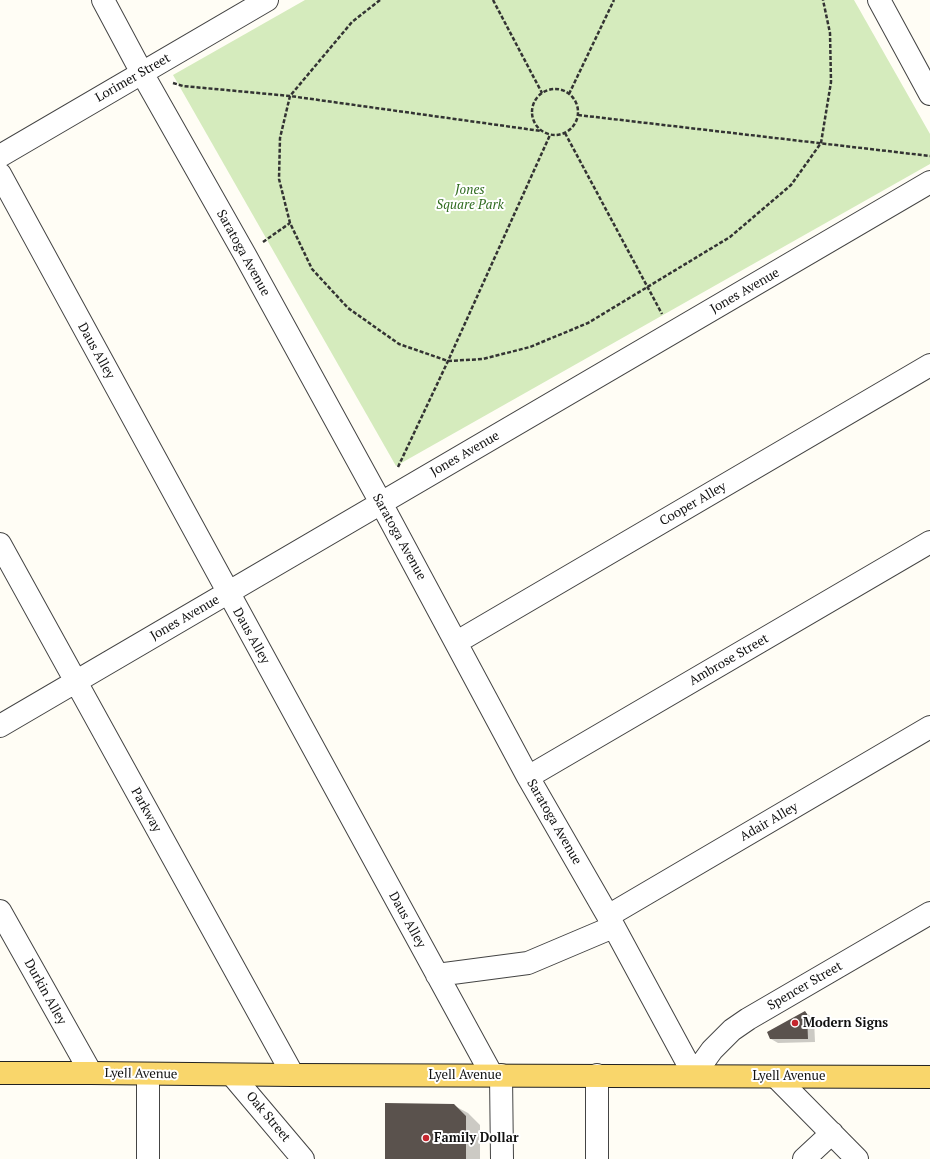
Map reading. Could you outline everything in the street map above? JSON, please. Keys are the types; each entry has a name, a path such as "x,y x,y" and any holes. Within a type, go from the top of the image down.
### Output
{"main road":[{"name":"Lyell Avenue","path":"0,1073 293,1076 930,1076"}],"street":[{"name":"Saratoga Avenue","path":"103,0 457,642 528,777 610,921 694,1076"},
{"name":"Lorimer Street","path":"0,156 267,0"},
{"path":"879,0 930,94"},
{"name":"Daus Alley","path":"0,174 437,975 497,1076"},
{"name":"Jones Avenue","path":"0,726 930,182"},
{"name":"Cooper Alley","path":"457,642 930,365"},
{"name":"Ambrose Street","path":"528,777 930,542"},
{"name":"Parkway","path":"0,544 293,1076"},
{"name":"Adair Alley","path":"437,975 528,963 610,921 930,728"},
{"name":"Durkin Alley","path":"0,911 91,1073"},
{"name":"Spencer Street","path":"694,1076 712,1050 732,1030 748,1019 930,912"},
{"path":"148,1074 148,1159"},
{"name":"Oak Street","path":"232,1075 303,1159"},
{"path":"497,1076 502,1159"},
{"path":"597,1076 597,1159"},
{"path":"776,1076 857,1159"},
{"path":"804,1159 832,1133"}],"path":[{"path":"380,0 352,22 290,96 280,138 279,179 290,223 312,269 348,308 399,344 448,361 483,359 530,347 588,323 730,237 791,185 821,143 831,82 830,33 823,0"},
{"path":"493,0 542,93"},
{"path":"569,94 614,0"},
{"path":"142,73 183,86 290,96 541,131 550,135 565,133 576,123 578,107 575,100 569,94 562,90 548,90 536,99 532,112 535,125 541,131"},
{"path":"578,115 930,156"},
{"path":"565,133 672,334"},
{"path":"398,468 550,135"},
{"path":"244,255 290,223"}],"green space":[{"name":"Jones Square Park","path":"305,0 854,0 930,134 930,164 396,466 173,75"}],"building":[{"name":"Modern Signs","path":"805,1011 807,1014 808,1039 770,1039 767,1032"},
{"name":"Family Dollar","path":"385,1103 454,1104 466,1116 466,1159 385,1159"}],"place":[{"name":"Modern Signs","path":"795,1023"},
{"name":"Family Dollar","path":"426,1138"}]}
